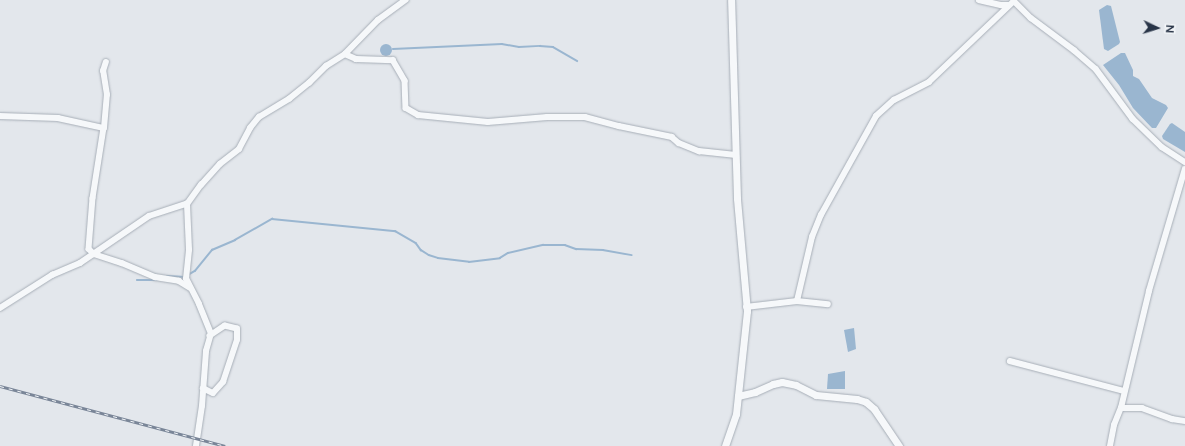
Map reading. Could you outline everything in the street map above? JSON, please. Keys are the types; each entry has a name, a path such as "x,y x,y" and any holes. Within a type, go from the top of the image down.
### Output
{"street":[{"path":"0,308 47,278 80,263 149,216 187,204 220,164 239,149 250,128 259,117 289,99 309,83 326,66 346,54 358,40 392,8 406,0"},
{"path":"725,446 736,414 746,307 737,198 731,0"},
{"path":"979,0 1008,5"},
{"path":"797,301 812,237 824,209 876,116 894,100 929,82 1008,5 1014,1 1031,18 1088,62 1105,79 1133,119 1162,147 1185,162"},
{"path":"346,54 353,59 393,60 405,81 406,108 413,113 423,116 496,121 529,118 585,117 672,137 680,143 699,151 736,155"},
{"path":"106,62 103,71 107,95 104,128 89,232 89,249 94,254 161,278 179,281 190,288"},
{"path":"0,116 58,118 104,128"},
{"path":"1110,446 1114,425 1121,408 1149,291 1185,169"},
{"path":"187,204 190,250 186,276 190,288 199,304 210,336 206,351 196,446"},
{"path":"746,307 797,301 828,304"},
{"path":"203,388 213,393 223,382 237,340 237,329 225,326 210,336"},
{"path":"1010,361 1124,391"},
{"path":"738,396 755,392 773,384 782,382 796,385 816,395 857,399 866,402 874,409 899,446"},
{"path":"1121,408 1142,408 1172,419 1185,420"}],"water":[{"path":"1107,5 1111,6 1120,42 1108,51 1104,49 1099,10"},
{"path":"388,44 391,45 391,55 384,56 381,55 380,48 381,45"},
{"path":"1121,53 1125,53 1133,70 1133,76 1139,79 1152,98 1166,105 1168,108 1156,128 1152,128 1133,108 1119,85 1103,65"},
{"path":"1172,123 1185,132 1185,152 1163,139 1162,136"},
{"path":"854,328 856,349 848,352 844,330"},
{"path":"845,371 845,389 827,389 828,374"}],"waterway":[{"path":"393,49 502,44 519,47 540,46 553,47 577,61"},
{"path":"188,275 195,271 212,250 235,240 272,219 395,231 416,243 421,250 429,255 438,258 469,262 500,258 508,253 543,245 565,245 576,249 603,250 632,255"},
{"path":"167,276 185,277"},
{"path":"137,280 158,280"}],"railway":[{"path":"0,386 225,446"}]}
